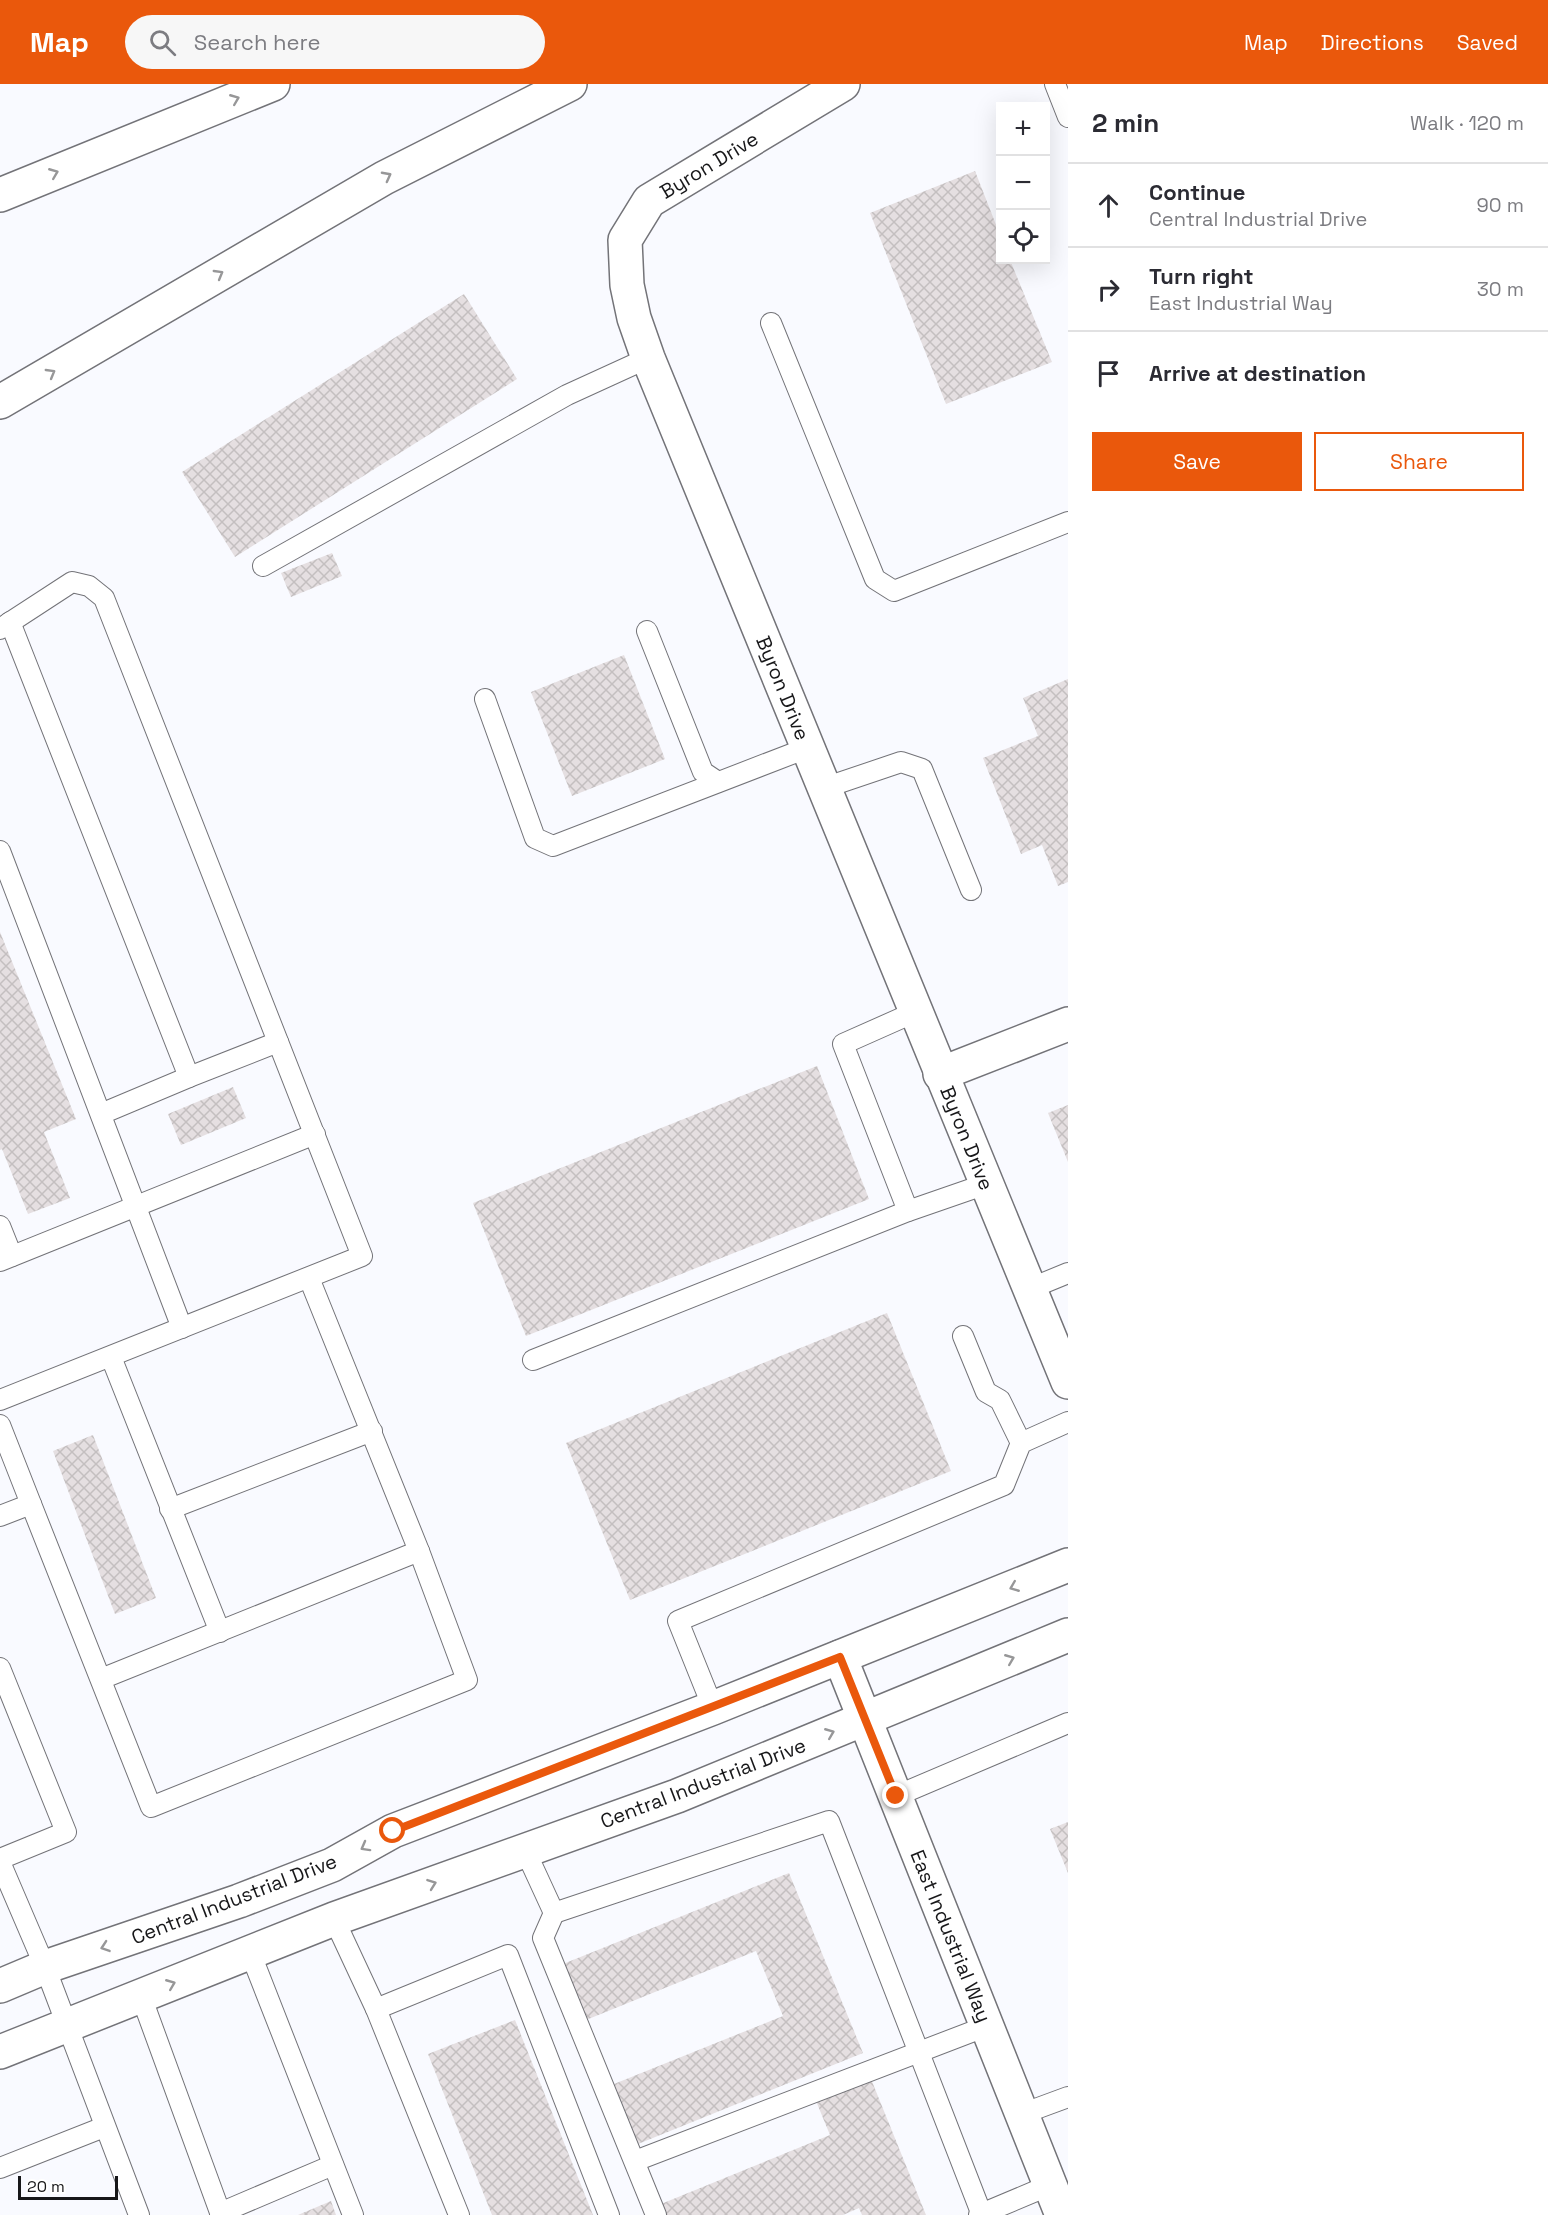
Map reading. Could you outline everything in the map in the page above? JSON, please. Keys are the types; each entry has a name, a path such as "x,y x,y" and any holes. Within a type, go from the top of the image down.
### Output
{"main road":[{"path":"0,195 273,84"},
{"path":"0,402 384,178 570,84"},
{"name":"Byron Drive","path":"843,84 649,201 625,240 627,285 634,318 648,358 1068,1382"},
{"path":"940,1074 1068,1024"},
{"name":"Central Industrial Drive","path":"0,1986 45,1967 239,1901 332,1865 393,1831 713,1708 1068,1565"},
{"name":"Central Industrial Drive","path":"0,2052 334,1918 677,1796 1068,1635"},
{"name":"East Industrial Way","path":"840,1657 1060,2205"}],"lane":[{"path":"1055,84 1068,117"},
{"path":"771,323 875,579 894,591 1068,522"},
{"path":"263,566 567,395 648,358"},
{"path":"0,1400 362,1256 104,598 89,586 72,582 5,625 189,1077"},
{"path":"647,631 703,772 718,782"},
{"path":"485,699 535,838 553,846 807,748"},
{"path":"824,788 901,762 922,769 971,890"},
{"path":"0,851 7,890 101,1113 182,1328"},
{"path":"908,1211 843,1044 915,1012"},
{"path":"101,1113 278,1042"},
{"path":"0,1226 6,1258 137,1208 315,1134"},
{"path":"533,1360 908,1211 986,1184"},
{"path":"1029,1289 1068,1273"},
{"path":"0,1425 151,1807 467,1680 372,1431 309,1278"},
{"path":"963,1336 986,1392 1000,1400 1021,1443"},
{"path":"111,1357 220,1632"},
{"path":"713,1708 678,1621 1004,1485 1021,1443 1068,1422"},
{"path":"170,1509 372,1431"},
{"path":"0,1516 31,1504"},
{"path":"101,1679 419,1551"},
{"path":"0,1668 66,1832 0,1861 45,1967 139,2215"},
{"path":"896,1796 1068,1723"},
{"path":"554,1912 829,1821 981,2215 1060,2205"},
{"path":"525,1850 554,1912 543,1938 656,2215"},
{"path":"334,1918 376,2009 459,2215"},
{"path":"250,1952 353,2215"},
{"path":"376,2009 508,1955 609,2215"},
{"path":"141,1996 220,2214 333,2165"},
{"path":"635,2161 987,2026"},
{"path":"1022,2114 1068,2097"},
{"path":"0,2168 104,2127"}],"building":[{"path":"975,171 996,225 996,264 1012,264 1052,362 946,404 870,213"},
{"path":"464,294 517,379 235,557 182,472"},
{"path":"332,553 342,576 291,597 281,573"},
{"path":"624,655 665,759 572,796 531,692"},
{"path":"1068,679 1068,882 1058,886 1042,845 1021,854 983,758 1038,736 1023,698"},
{"path":"0,932 76,1119 44,1132 70,1198 28,1214 2,1149 0,1150"},
{"path":"817,1066 869,1199 526,1336 473,1203"},
{"path":"233,1087 246,1118 181,1145 168,1114"},
{"path":"1068,1105 1068,1162 1048,1113"},
{"path":"887,1313 951,1471 630,1600 566,1443"},
{"path":"93,1435 156,1598 115,1614 53,1451"},
{"path":"1068,1822 1068,1873 1050,1829"},
{"path":"789,1873 863,2053 638,2144 614,2084 783,2016 756,1951 586,2020 563,1964"},
{"path":"515,2020 593,2215 492,2215 428,2054"},
{"path":"871,2079 926,2215 862,2215 859,2208 843,2215 666,2215 661,2204 830,2135 816,2101"},
{"path":"331,2201 336,2215 298,2215"}],"route":[{"path":"393,1831 502,1791 840,1657 896,1796"}]}
